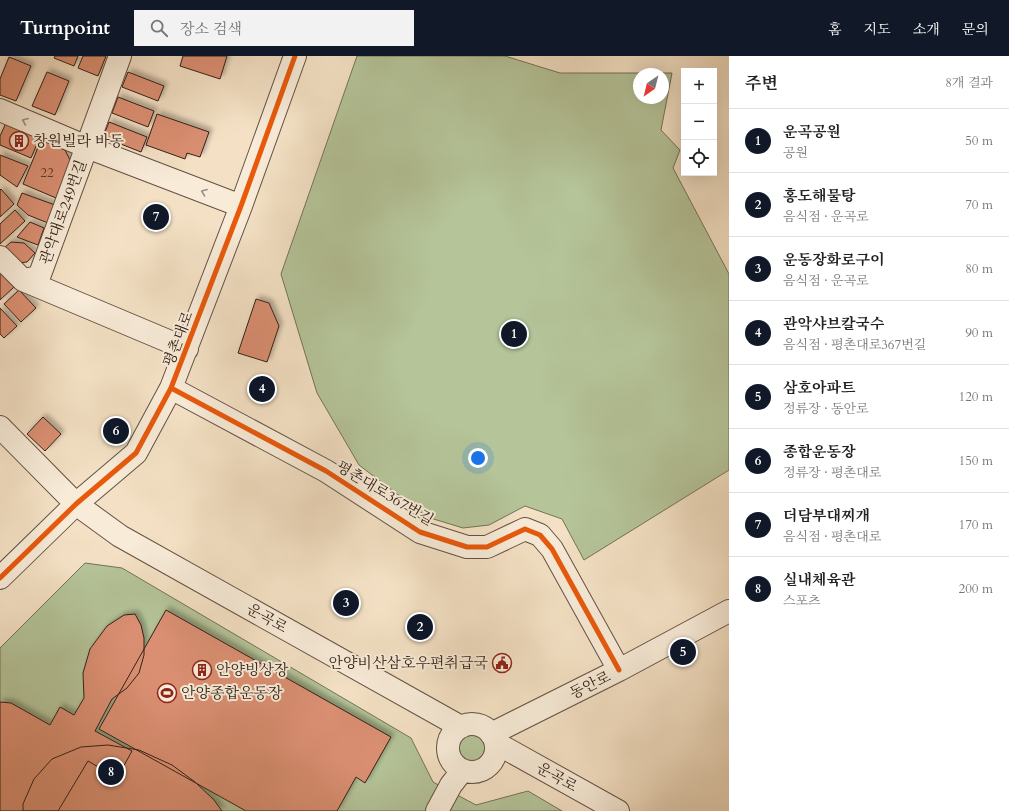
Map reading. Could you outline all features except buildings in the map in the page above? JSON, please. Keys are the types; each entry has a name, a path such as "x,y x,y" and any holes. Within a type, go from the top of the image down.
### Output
{"street":[{"name":"관악대로249번길","path":"23,280 39,277 120,56"},
{"name":"평촌대로","path":"0,578 76,504 136,453 171,388 241,206 295,56"},
{"name":"관악대로249번길","path":"0,110 87,147"},
{"path":"87,147 241,206"},
{"path":"0,257 23,280 187,348"},
{"name":"평촌대로367번길","path":"171,388 326,471 420,532 467,547 487,547 525,529 540,536 552,549 619,670"},
{"name":"운곡로","path":"0,427 76,504 120,536 461,727"},
{"name":"동안로","path":"494,738 729,611"},
{"path":"472,724 483,727 494,738 496,753 492,763 484,770 473,773 462,771 453,764 448,755 448,744 452,734 461,727 472,724"},
{"name":"운곡로","path":"494,738 618,811"},
{"path":"437,811 451,785 462,771"}],"green space":[{"path":"357,56 505,56 560,73 633,73 633,104 666,104 661,130 680,150 673,168 729,274 729,470 584,560 562,519 525,506 489,525 463,528 427,517 359,465 317,393 281,274"},
{"path":"669,73 672,73 669,89"},
{"name":"안양종합운동장","path":"85,563 122,568 411,738 433,782 476,805 528,791 562,811 0,811 0,648"},
{"path":"472,735 482,739 486,749 482,759 472,763 462,759 458,749 462,739"}],"cycle path":[{"path":"0,578 76,504 136,453 171,388 241,206 295,56"},
{"path":"171,388 326,471 420,532 467,547 487,547 525,529 540,535 552,549 619,670"}],"place":[{"name":"창원빌라 바동","path":"19,141"},
{"name":"더담부대찌개","path":"156,217"},
{"name":"운곡공원","path":"514,334"},
{"name":"관악샤브칼국수","path":"262,389"},
{"name":"종합운동장","path":"116,431"},
{"name":"운동장화로구이","path":"346,603"},
{"name":"홍도해물탕","path":"420,627"},
{"name":"삼호아파트","path":"683,652"},
{"name":"안양비산삼호우편취급국","path":"502,663"},
{"name":"안양빙상장","path":"202,670"},
{"name":"안양종합운동장","path":"167,693"},
{"name":"실내체육관","path":"111,772"}]}
